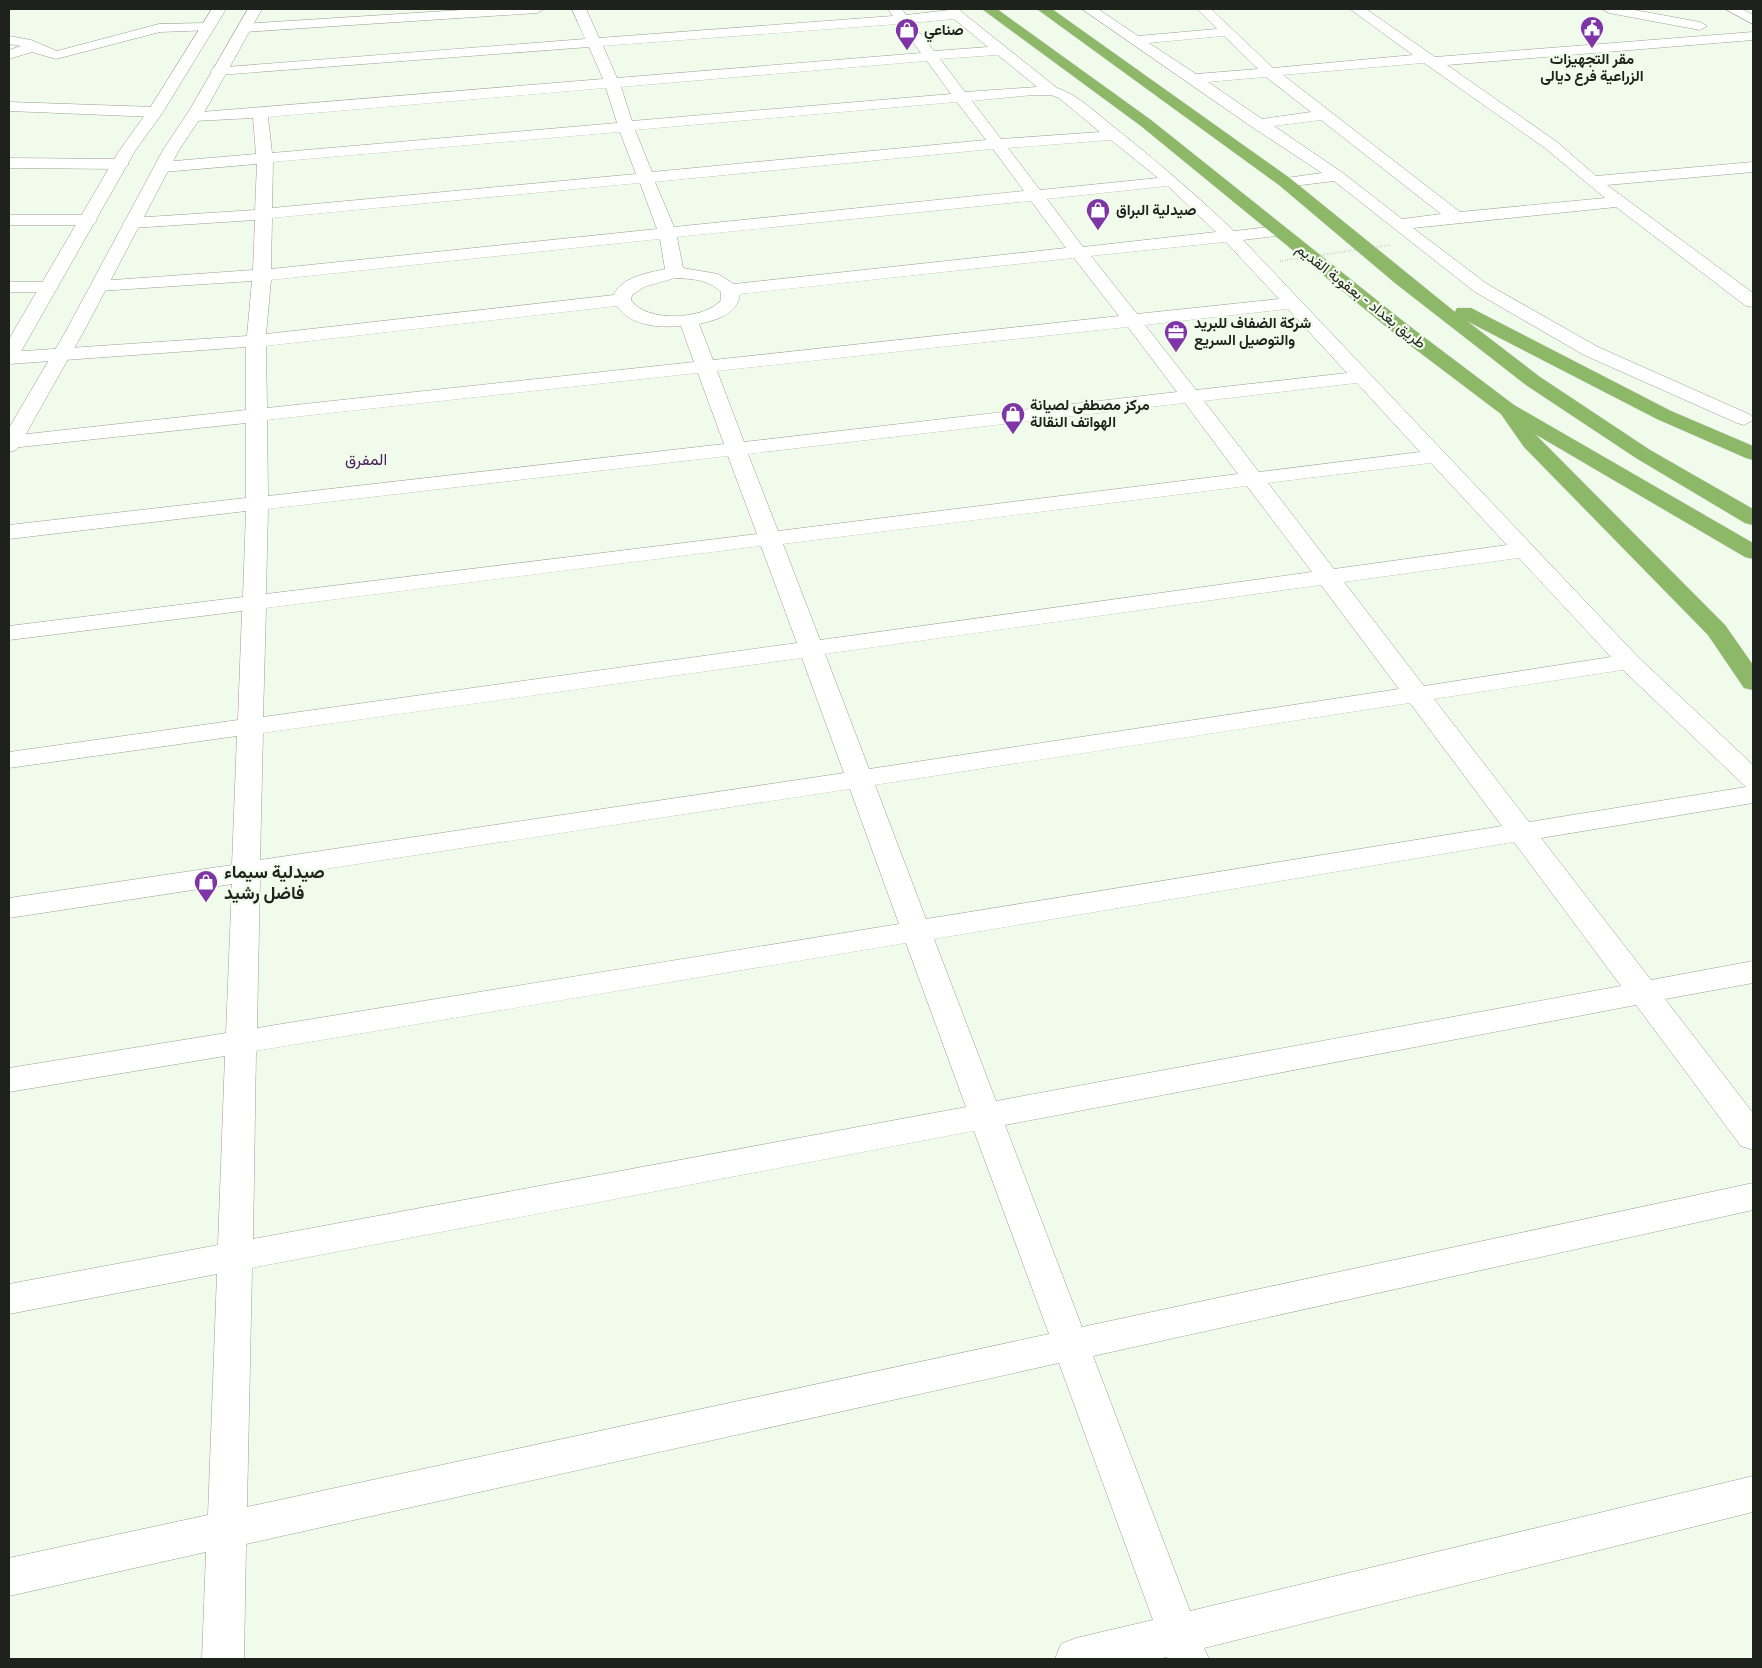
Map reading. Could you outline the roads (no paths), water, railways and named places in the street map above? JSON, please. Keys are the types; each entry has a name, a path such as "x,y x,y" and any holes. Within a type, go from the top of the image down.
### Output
{"highway":[{"name":"طريق بغداد - بعقوبة القديم","path":"990,9 1146,123 1401,329 1507,409 1753,552"},
{"path":"1005,20 1038,14 1123,67 1286,182 1401,279 1533,381 1643,454 1753,518"},
{"path":"1401,279 1586,376 1753,454"},
{"path":"1507,409 1531,442 1716,630 1753,683"}],"street":[{"path":"9,356 127,151 155,112 219,9"},
{"path":"10,444 99,286 171,150 194,116 255,9"},
{"path":"244,28 537,9"},
{"path":"579,9 612,83 644,178 667,232 675,274"},
{"path":"1089,9 1194,79 1257,124 1337,171 1398,226 1481,288 1583,346 1750,419"},
{"path":"1204,9 1269,72 1456,217"},
{"path":"1357,9 1551,145 1592,181 1753,302"},
{"path":"1609,9 1700,26"},
{"path":"1732,9 1753,20"},
{"path":"218,71 593,44 900,14 954,12 1052,91 1064,95 1116,135 1172,181 1230,236 1629,662 1753,780"},
{"path":"900,14 1038,196 1078,252 1133,321 1753,1137"},
{"path":"9,40 26,42 32,47 56,54 72,52 158,28 207,27"},
{"path":"1135,40 1228,32"},
{"path":"1194,79 1753,36"},
{"path":"9,55 32,47"},
{"path":"194,116 260,113 1001,50"},
{"path":"1123,67 1166,61"},
{"path":"163,167 265,160 626,128 962,96 1052,91"},
{"path":"9,106 155,112"},
{"path":"223,1659 257,504 258,415 256,341 262,275 264,214 265,160 260,113"},
{"path":"1257,124 1325,116"},
{"path":"132,223 264,214 998,144 1116,135"},
{"path":"1366,165 1386,162"},
{"path":"9,163 121,164"},
{"path":"1592,181 1753,166"},
{"path":"1286,182 1337,171"},
{"path":"99,286 262,275 1172,181"},
{"path":"1398,226 1456,217 1620,202"},
{"path":"9,220 88,220"},
{"path":"730,290 1278,231"},
{"path":"675,274 690,274 716,279 730,290 732,296 723,308 702,318 688,320 664,320 643,317 625,307 622,300 624,293 631,286 658,276 675,274"},
{"path":"9,287 49,287"},
{"path":"9,356 61,355 256,341 622,300"},
{"path":"10,444 258,415 1293,303"},
{"path":"688,320 1183,1647"},
{"path":"9,532 1362,377"},
{"path":"9,633 1436,456"},
{"path":"9,760 1524,550"},
{"path":"9,908 1629,662"},
{"path":"9,1080 1753,794"},
{"path":"9,1299 1753,972"},
{"path":"9,1576 1753,1196"},
{"path":"1076,1659 1183,1647 1753,1494"}],"place":[{"name":"مقر التجهيزات الزراعية فرع ديالى","path":"1592,49"},
{"name":"صناعي","path":"907,51"},
{"name":"صيدلية البراق","path":"1098,231"},
{"name":"شركة الضفاف للبريد والتوصيل السريع","path":"1176,353"},
{"name":"مركز مصطفى لصيانة الهواتف النقالة","path":"1013,435"},
{"name":"صيدلية سيماء فاضل رشيد","path":"206,903"}],"district":[{"name":"المفرق","path":"366,459"}]}
